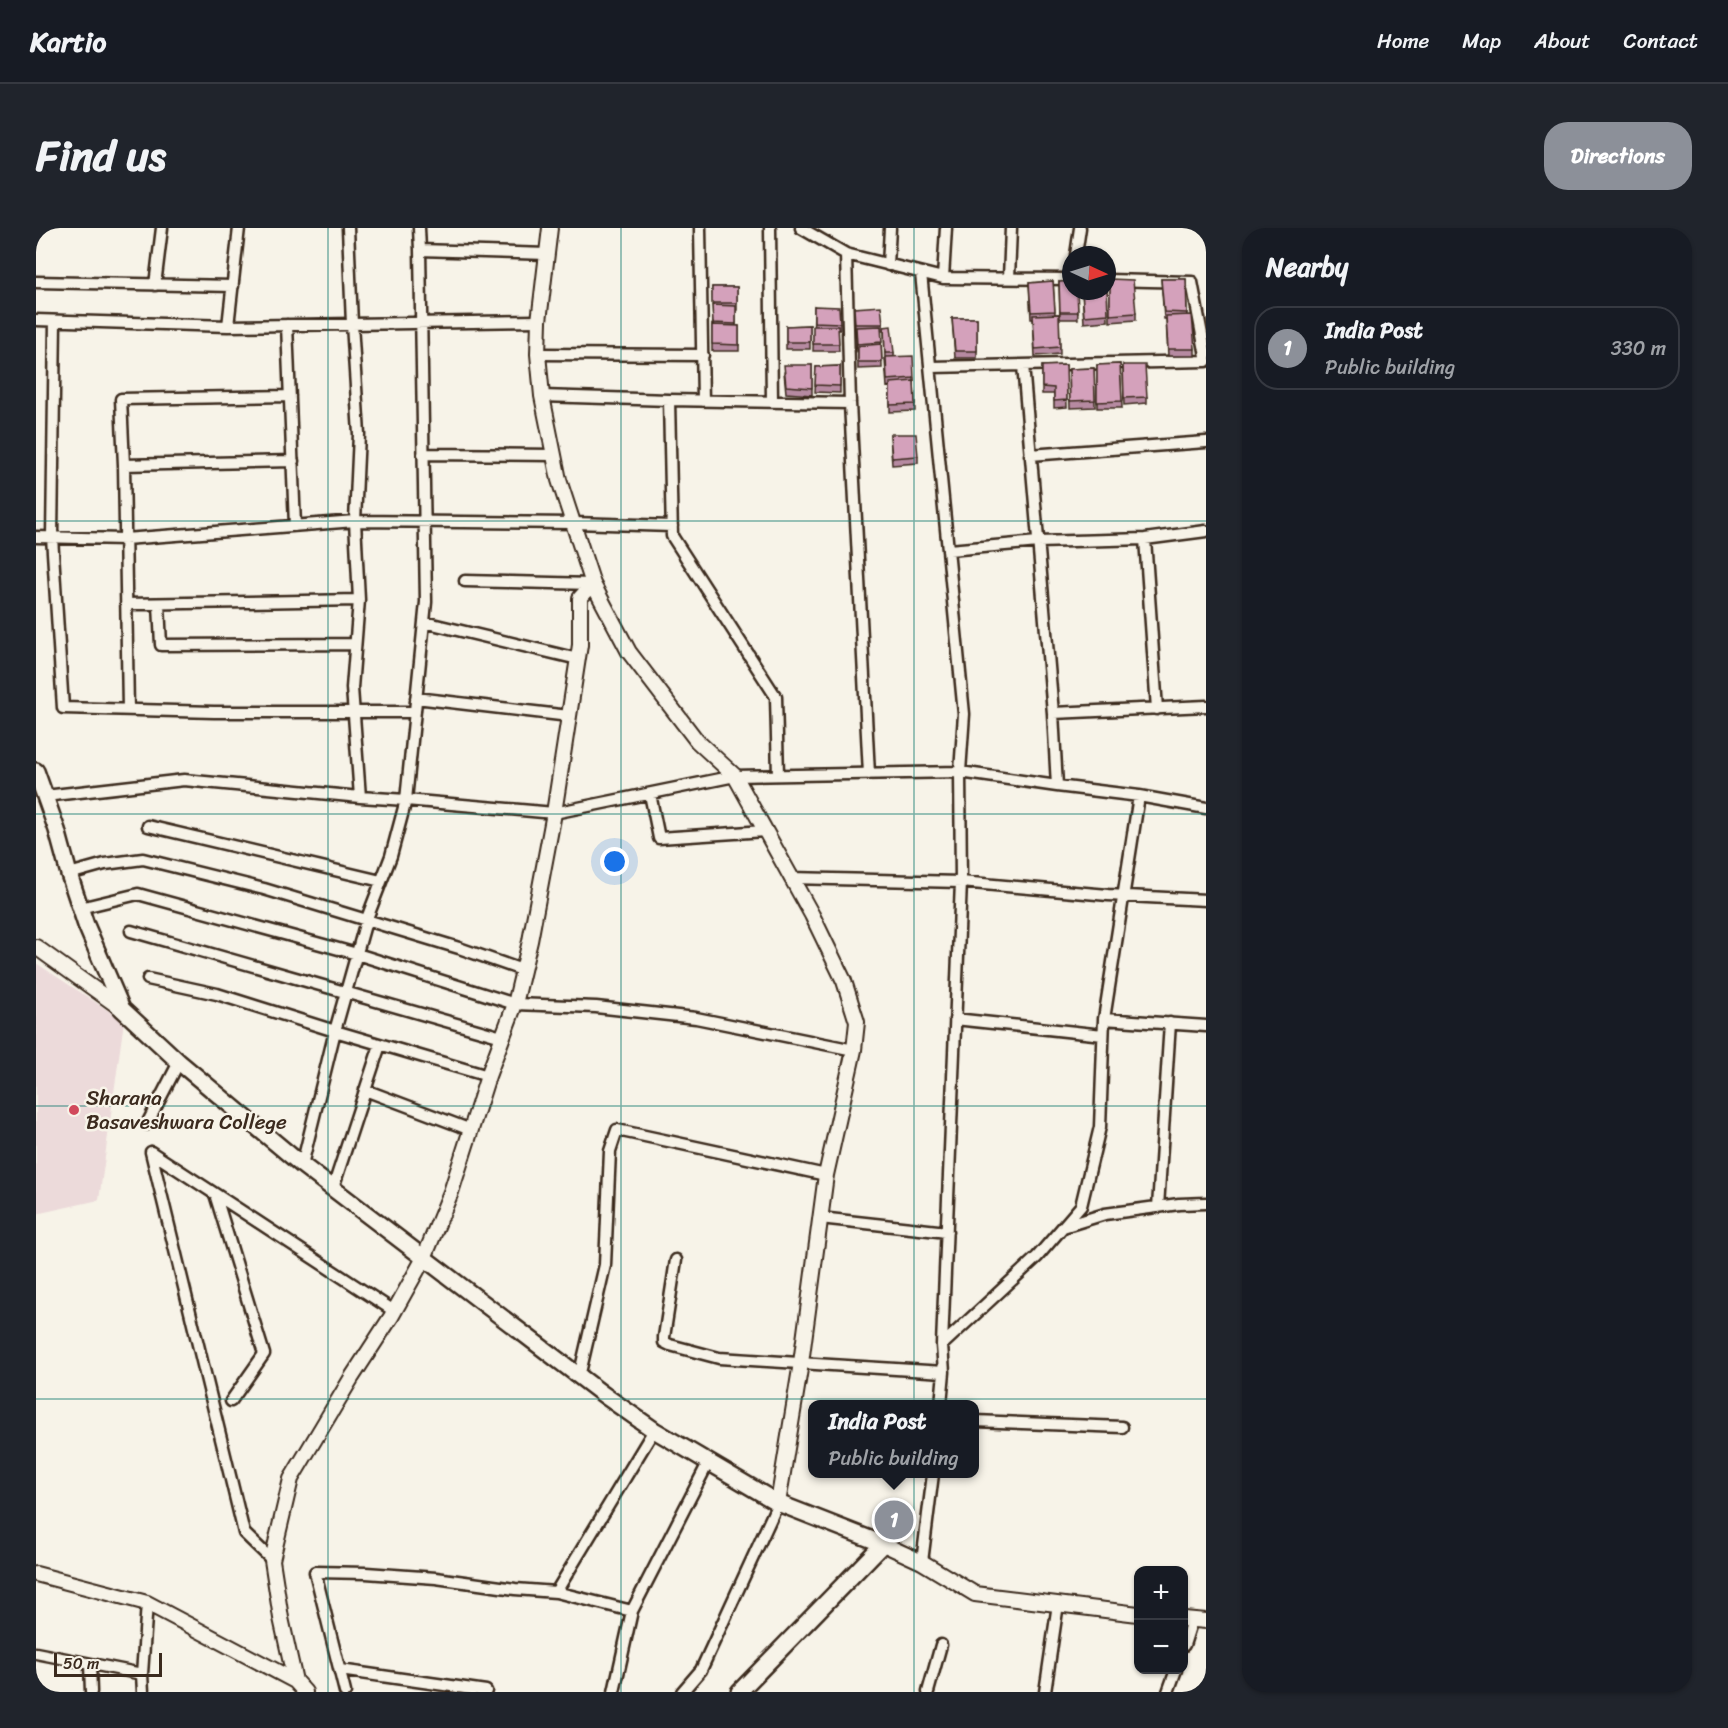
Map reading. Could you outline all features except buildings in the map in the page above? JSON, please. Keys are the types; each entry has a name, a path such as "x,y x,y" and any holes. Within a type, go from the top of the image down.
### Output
{"main road":[{"path":"36,771 57,830 86,926 122,1009 179,1062 302,1165 579,1377 654,1431 778,1503 883,1544 740,1692"}],"street":[{"path":"155,285 162,228"},
{"path":"228,326 238,228"},
{"path":"348,228 359,434 355,521 359,600 352,688 360,798"},
{"path":"302,1165 335,1031 366,921 391,856 406,800 426,602 419,228"},
{"path":"550,228 539,321 538,354 542,396 559,480 593,584 628,652 697,741 735,776 812,915 844,981 857,1022 854,1050 826,1175 801,1363 778,1503 701,1670 682,1692"},
{"path":"700,228 703,401"},
{"path":"770,228 772,402"},
{"path":"801,228 846,254 943,278 1062,279"},
{"path":"888,265 890,228"},
{"path":"943,278 946,228"},
{"path":"1009,278 1011,228"},
{"path":"1077,246 1080,228"},
{"path":"420,250 547,254"},
{"path":"846,254 850,403 869,774"},
{"path":"921,273 964,714 960,772 961,882 941,1400"},
{"path":"1116,280 1192,282 1206,356"},
{"path":"36,282 233,286"},
{"path":"36,320 228,326 539,321"},
{"path":"55,321 52,537 63,708 415,712"},
{"path":"287,325 295,526"},
{"path":"538,354 703,355"},
{"path":"931,367 1206,361"},
{"path":"1023,365 1058,786"},
{"path":"128,710 121,399 290,396"},
{"path":"542,396 850,403"},
{"path":"669,400 672,536 776,697 778,776"},
{"path":"1030,455 1206,442"},
{"path":"423,454 555,454"},
{"path":"124,465 292,461"},
{"path":"36,537 125,539 355,521 672,526"},
{"path":"948,549 1038,542 1145,539 1206,531"},
{"path":"1145,539 1157,709"},
{"path":"465,581 593,584"},
{"path":"292,1687 272,1560 291,1479 424,1258 451,1192 488,1076 515,1004 530,941 554,813 580,645 580,598 593,584"},
{"path":"126,604 359,600"},
{"path":"159,604 161,645 356,644"},
{"path":"424,622 578,659"},
{"path":"416,698 569,716"},
{"path":"1053,713 1206,706"},
{"path":"45,796 184,780 360,798 554,813 735,776 960,772 1139,796 1206,808"},
{"path":"650,794 659,838 765,831"},
{"path":"942,1345 1036,1257 1081,1206 1100,1127 1104,1019 1139,796"},
{"path":"148,826 381,880"},
{"path":"69,874 105,864 143,859 264,889 459,948 522,970"},
{"path":"790,878 961,882 1124,896 1206,900"},
{"path":"80,908 138,894 357,954 515,1004 597,1007 696,1018 854,1050"},
{"path":"131,931 502,1037"},
{"path":"36,947 122,1009"},
{"path":"148,979 217,994 488,1076"},
{"path":"955,1019 1103,1035"},
{"path":"1104,1019 1206,1026"},
{"path":"1158,1207 1170,1023"},
{"path":"333,1188 380,1045"},
{"path":"147,1124 179,1062"},
{"path":"365,1090 471,1130"},
{"path":"579,1377 605,1265 610,1151 617,1130 826,1175"},
{"path":"272,1560 244,1533 151,1152 394,1311"},
{"path":"215,1194 264,1354 231,1401"},
{"path":"1063,1227 1105,1214 1206,1203"},
{"path":"820,1218 946,1232"},
{"path":"676,1260 664,1336 664,1342 669,1345 719,1358 944,1372"},
{"path":"979,1421 1122,1427"},
{"path":"556,1592 654,1431"},
{"path":"614,1692 632,1611 708,1463"},
{"path":"922,1562 932,1478"},
{"path":"883,1544 922,1562 975,1594 1134,1614"},
{"path":"345,1692 315,1572 436,1578 556,1592 632,1611"},
{"path":"36,1574 147,1603 292,1687 305,1692"},
{"path":"143,1692 142,1674 147,1603"},
{"path":"1045,1692 1058,1604"},
{"path":"1188,1638 1198,1620"},
{"path":"928,1692 941,1645"},
{"path":"36,1653 142,1674"},
{"path":"90,1664 91,1692"},
{"path":"340,1670 486,1691"},
{"path":"1168,1692 1175,1674"}],"shaded area":[{"name":"Sharana Basaveshwara College","path":"36,963 124,1021 99,1200 36,1214"}],"place":[{"name":"Sharana Basaveshwara College","path":"74,1110"},
{"name":"India Post","path":"894,1520"}]}
